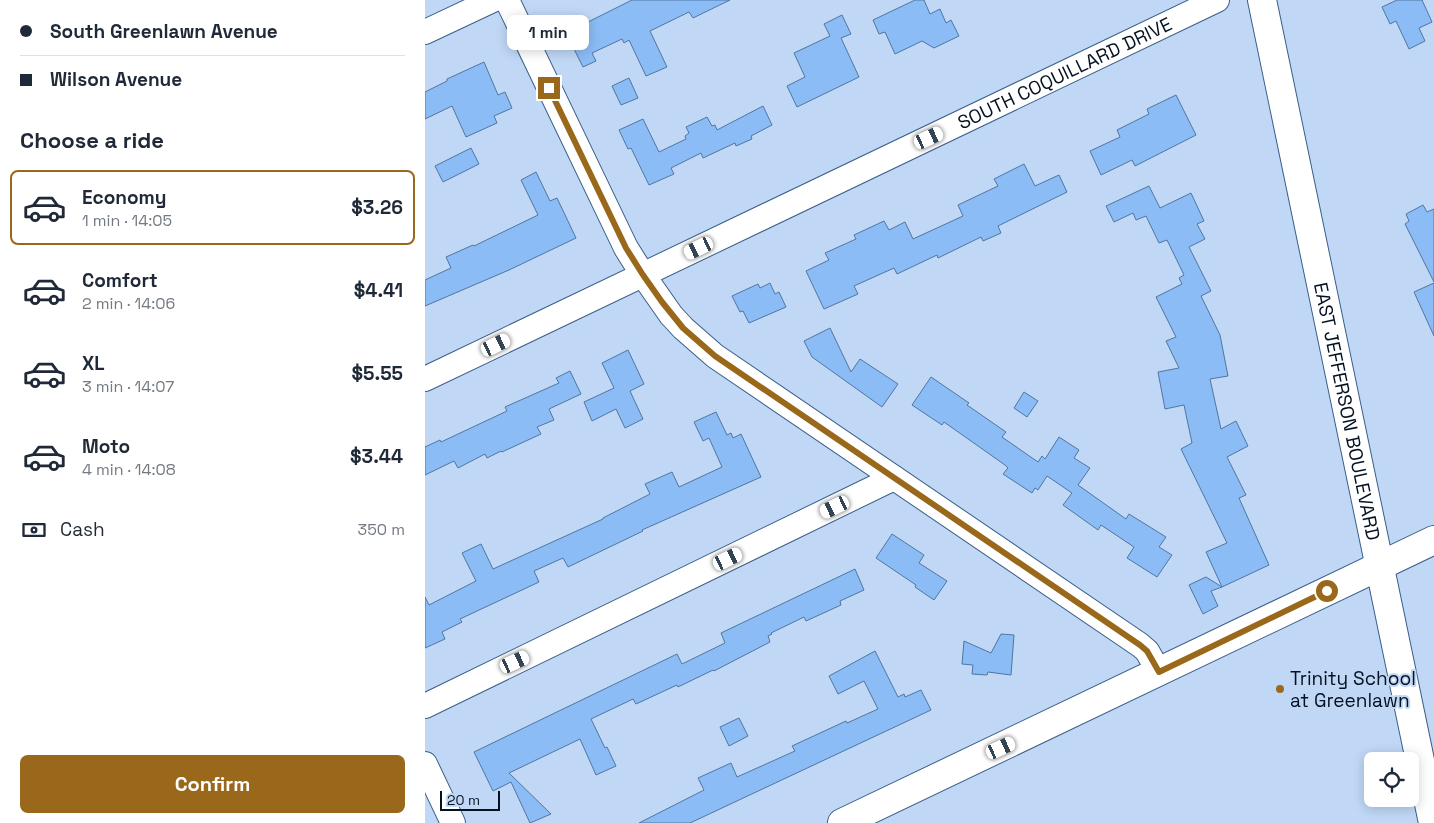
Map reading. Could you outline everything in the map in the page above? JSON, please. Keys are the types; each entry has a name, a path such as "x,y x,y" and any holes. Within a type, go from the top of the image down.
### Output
{"street":[{"path":"425,32 493,0"},
{"path":"507,0 626,248 677,322 715,356 1140,645 1147,651 1159,672"},
{"name":"SOUTH COQUILLARD DRIVE","path":"425,379 1217,0"},
{"name":"EAST JEFFERSON BOULEVARD","path":"1262,0 1433,823"},
{"path":"425,706 894,478"},
{"path":"842,823 1434,540"},
{"path":"425,764 453,823"}],"building":[{"path":"632,0 730,0 693,18 689,12 650,31 667,67 646,76 629,40 624,43 622,39 592,53 596,61 583,67 566,33"},
{"path":"915,0 924,0 930,14 940,9 946,23 951,20 959,36 934,48 922,41 895,54 885,32 879,34 873,20"},
{"path":"1397,0 1422,0 1432,22 1419,28 1425,41 1409,49 1396,21 1390,24 1382,7"},
{"path":"842,15 851,34 841,38 859,77 797,107 787,86 805,77 794,53 830,36 824,24"},
{"path":"484,62 498,95 505,92 512,108 494,116 497,123 466,137 452,106 425,119 425,92 447,81 447,79"},
{"path":"629,78 638,98 621,105 612,86"},
{"path":"1176,95 1196,135 1135,166 1132,160 1101,175 1090,151 1120,137 1117,130 1149,114 1147,109"},
{"path":"763,106 772,125 751,136 752,139 736,146 735,143 703,158 701,153 671,168 674,174 649,185 631,148 628,149 619,130 643,119 659,152 686,139 685,136 689,133 686,127 707,117 712,126 715,125 717,130"},
{"path":"471,148 479,164 443,182 435,166"},
{"path":"1024,164 1035,186 1059,175 1067,192 998,226 1001,233 983,241 981,237 938,258 937,255 897,274 894,268 854,286 858,294 824,309 806,271 829,260 825,253 856,239 854,235 884,221 889,230 905,222 913,239 963,216 958,205 998,186 994,179"},
{"path":"536,172 550,201 557,198 576,238 509,270 425,306 425,280 451,268 446,257 474,246 538,215 521,180"},
{"path":"1149,186 1160,208 1191,193 1204,221 1197,224 1205,239 1189,247 1211,291 1201,296 1220,335 1228,376 1210,379 1221,429 1236,421 1248,446 1227,457 1246,495 1239,498 1269,565 1222,587 1206,552 1227,543 1181,449 1192,443 1184,405 1165,409 1158,372 1179,368 1166,341 1176,337 1156,297 1182,284 1179,278 1184,275 1167,240 1159,243 1146,216 1136,220 1133,213 1114,222 1106,206"},
{"path":"1423,205 1427,212 1434,209 1434,282 1405,224 1409,221 1406,214"},
{"path":"770,283 775,294 779,292 786,307 749,323 743,311 740,312 732,296 758,284 760,288"},
{"path":"1434,283 1434,336 1414,292"},
{"path":"830,328 851,372 860,359 898,384 882,407 812,357 804,341"},
{"path":"628,350 644,384 630,391 643,419 625,428 616,409 592,421 584,402 614,388 602,363"},
{"path":"570,371 581,394 549,409 554,420 537,427 541,434 487,458 485,454 458,468 454,461 425,475 425,447 440,440 441,442 507,411 505,407 559,383 556,378"},
{"path":"931,377 969,403 967,405 1006,432 1002,437 1038,462 1042,456 1045,459 1059,437 1079,450 1074,458 1090,468 1078,485 1126,519 1129,514 1166,537 1159,547 1172,555 1157,577 1127,558 1134,547 1101,525 1098,530 1063,505 1072,493 1047,476 1038,490 1035,488 1032,493 1003,474 1008,468 1005,465 944,422 942,425 912,405"},
{"path":"1024,392 1038,401 1027,417 1014,408"},
{"path":"716,412 727,435 731,433 733,438 741,434 761,477 642,530 568,567 563,558 534,571 539,582 460,619 462,622 442,632 445,639 425,648 425,597 429,605 476,581 462,553 481,544 493,569 603,519 650,494 645,484 672,472 679,487 722,467 709,438 703,441 694,422"},
{"path":"892,534 924,555 919,563 947,581 934,600 915,587 916,585 876,558"},
{"path":"855,569 864,590 840,601 841,605 806,621 804,617 771,633 768,636 770,642 714,671 678,687 677,685 636,704 633,699 591,719 616,766 596,775 580,739 509,773 551,814 530,823 511,782 493,791 474,752 677,654 682,664 725,643 721,633"},
{"path":"1206,577 1222,587 1211,591 1218,606 1203,614 1189,585"},
{"path":"1001,634 1014,635 1011,675 988,672 987,675 972,674 973,665 962,664 964,641 991,653"},
{"path":"875,651 898,697 904,694 905,697 921,690 931,710 690,823 639,823 704,790 698,778 731,763 737,777 795,751 792,746 846,721 847,723 878,709 864,681 838,694 829,676"},
{"path":"739,718 748,736 729,746 720,727"}],"place":[{"name":"Trinity School at Greenlawn","path":"1280,689"}],"route":[{"path":"549,88 626,248 671,315 683,328 715,356 1140,645 1147,651 1159,672 1327,591"}]}
